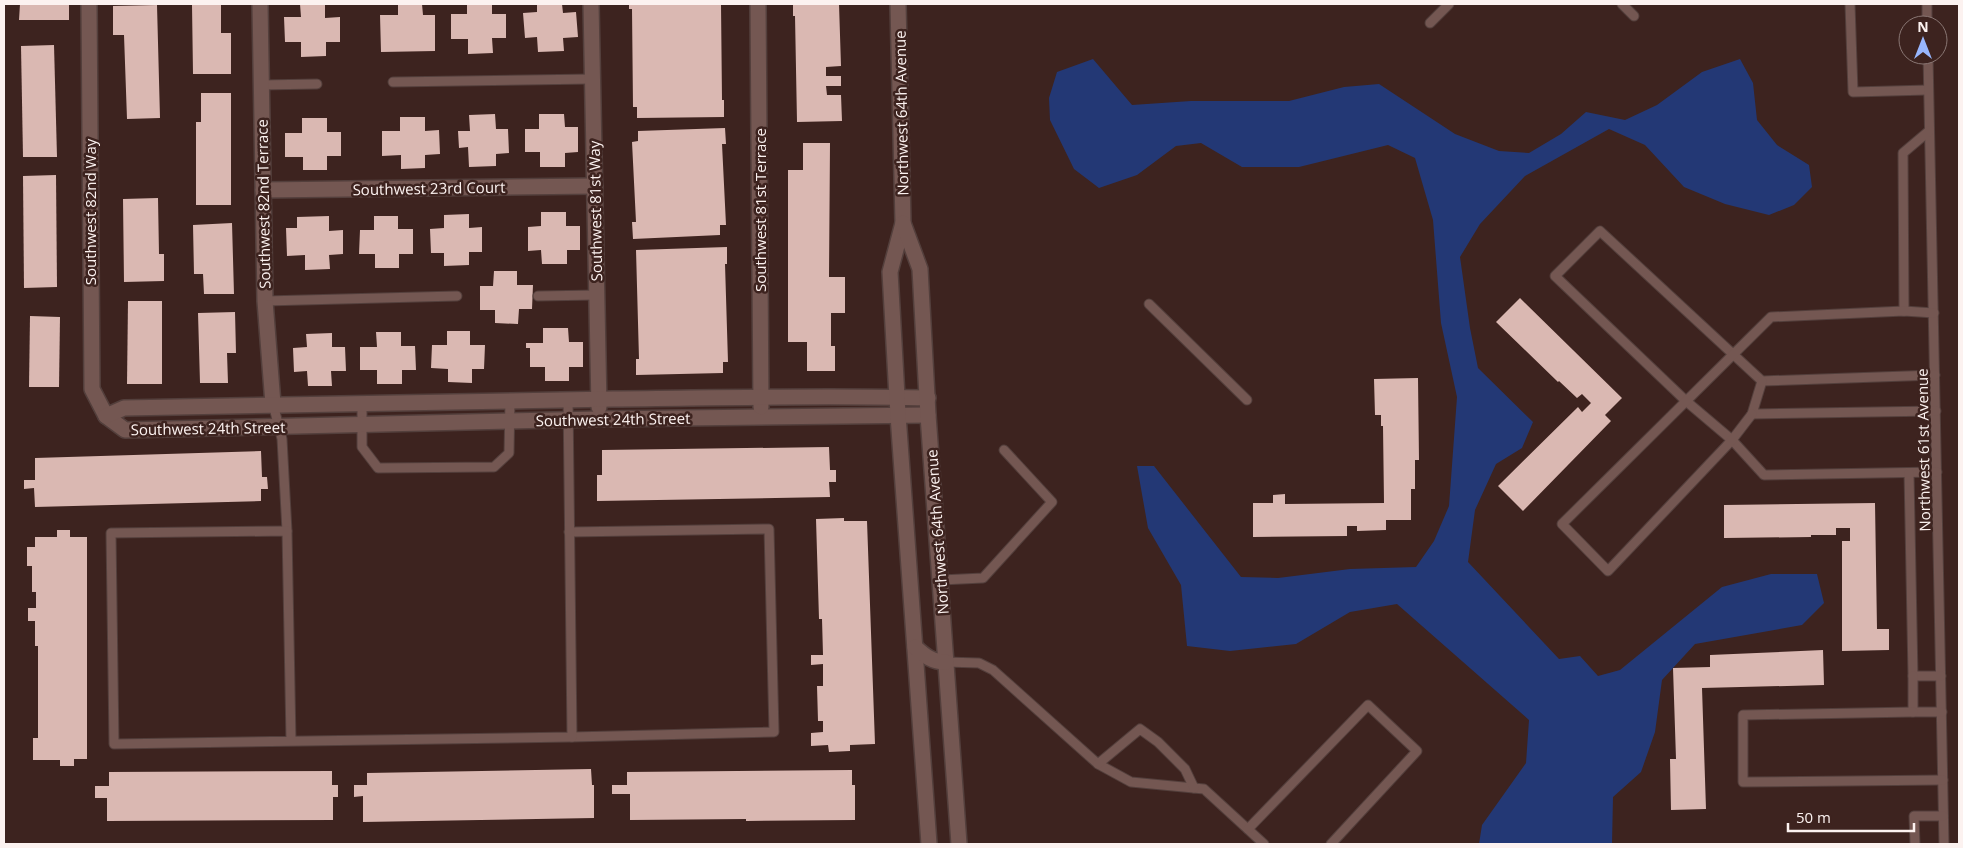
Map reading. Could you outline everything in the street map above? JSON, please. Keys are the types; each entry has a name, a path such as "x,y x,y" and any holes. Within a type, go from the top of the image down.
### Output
{"street":[{"name":"Southwest 82nd Way","path":"89,4 92,389 106,416"},
{"name":"Southwest 82nd Terrace","path":"260,4 265,301 274,404"},
{"name":"Southwest 81st Way","path":"591,4 599,419"},
{"name":"Southwest 81st Terrace","path":"758,4 762,417"},
{"name":"Northwest 64th Avenue","path":"898,4 903,223 890,272 898,415 929,844"},
{"name":"Southwest 23rd Court","path":"263,190 595,186"},
{"name":"Northwest 64th Avenue","path":"903,223 920,269 928,415 959,844"},
{"name":"Southwest 24th Street","path":"106,416 124,408 274,404 761,397 928,398"},
{"name":"Southwest 24th Street","path":"106,416 126,430 510,420 928,415"},
{"path":"915,647 925,656 937,662 946,662"}],"lane":[{"path":"1430,23 1449,4"},
{"path":"1622,4 1634,16"},
{"path":"1850,4 1852,92 1928,90"},
{"name":"Northwest 61st Avenue","path":"1928,65 1936,376 1944,844"},
{"path":"393,82 592,79"},
{"path":"261,85 317,84"},
{"path":"1904,312 1903,153 1929,131"},
{"path":"1936,376 1762,381 1600,231 1555,276 1686,401 1732,440 1764,475 1937,472"},
{"path":"538,296 596,295"},
{"path":"265,301 457,296"},
{"path":"1149,304 1247,400"},
{"path":"1762,381 1752,414 1732,440 1608,571 1562,524 1771,317 1904,312 1934,313"},
{"path":"362,403 362,447 378,468 494,467 509,453 510,400"},
{"path":"568,400 572,737"},
{"path":"274,404 282,439 291,741"},
{"path":"1752,414 1936,411"},
{"path":"941,580 983,578 1052,502 1004,450"},
{"path":"1909,473 1913,712"},
{"path":"286,531 111,532 114,744 774,732 769,529 569,532"},
{"path":"946,662 979,663 993,670 1098,764 1131,782 1204,789 1264,844"},
{"path":"1913,676 1941,676"},
{"path":"1248,829 1368,706 1417,751 1331,844"},
{"path":"1942,712 1742,715 1743,782 1943,780"},
{"path":"1098,764 1140,729 1158,742 1185,769 1194,788"},
{"path":"1915,844 1914,816 1944,816"}],"water":[{"path":"1093,59 1132,105 1191,101 1289,101 1344,87 1379,84 1455,134 1499,151 1529,153 1561,134 1586,112 1625,120 1657,105 1702,72 1740,59 1753,83 1757,120 1777,145 1809,165 1812,187 1794,205 1769,215 1725,204 1684,187 1645,145 1609,129 1525,176 1480,224 1460,257 1478,368 1533,422 1522,448 1496,464 1475,510 1468,562 1559,659 1580,656 1598,676 1620,670 1722,587 1771,574 1817,574 1824,603 1802,625 1695,644 1662,680 1655,732 1641,772 1613,797 1612,844 1479,844 1482,825 1526,763 1529,720 1397,604 1350,612 1296,644 1230,651 1187,646 1181,585 1148,528 1137,466 1154,466 1241,577 1278,578 1350,569 1416,567 1434,541 1449,506 1457,397 1441,323 1433,220 1415,158 1388,145 1299,167 1242,167 1201,143 1176,146 1137,175 1099,188 1074,169 1050,120 1049,98 1057,72"}],"building":[{"path":"20,4 69,4 69,20 19,20"},
{"path":"300,4 325,4 325,18 340,17 340,42 326,42 326,56 301,57 301,42 285,42 284,17 301,17"},
{"path":"398,4 422,4 423,15 435,15 435,51 381,52 380,15 398,15"},
{"path":"467,4 492,4 492,14 506,14 506,38 492,38 493,53 468,54 468,39 451,39 451,14 467,14"},
{"path":"537,4 562,4 563,13 576,12 578,37 563,38 564,51 538,52 537,37 525,38 523,13 537,12"},
{"path":"629,4 721,4 722,100 724,100 724,117 637,118 637,107 633,107 632,9 629,9"},
{"path":"793,4 839,4 841,66 826,67 826,76 841,76 841,86 826,86 827,95 841,95 842,121 797,122 795,16 793,16"},
{"path":"157,5 160,118 127,119 124,35 113,35 113,6"},
{"path":"192,5 221,5 221,33 231,33 231,74 193,74"},
{"path":"54,45 57,157 23,157 21,46"},
{"path":"201,93 231,93 231,205 196,205 196,122 201,122"},
{"path":"495,114 496,129 508,129 509,153 496,154 496,166 469,167 468,147 459,148 458,131 470,131 469,115"},
{"path":"539,114 564,114 565,127 578,127 578,152 565,153 565,167 540,167 540,152 525,152 525,129 539,129"},
{"path":"400,117 425,117 425,131 439,130 440,154 425,155 425,168 401,169 401,155 382,156 382,131 400,131"},
{"path":"302,118 327,118 327,132 341,132 341,156 327,156 327,170 303,170 303,157 285,157 285,133 302,133"},
{"path":"725,128 726,144 722,144 726,225 720,225 720,235 633,239 632,222 636,222 632,142 638,141 638,131"},
{"path":"803,143 830,143 829,277 845,277 845,313 831,313 831,346 835,346 835,371 807,371 807,342 788,342 788,170 803,170"},
{"path":"56,175 57,287 24,288 23,176"},
{"path":"158,198 159,254 164,254 164,281 124,282 123,199"},
{"path":"541,212 566,212 566,226 580,226 580,250 567,250 567,264 542,264 541,250 528,251 528,227 541,226"},
{"path":"469,214 469,228 482,227 482,252 469,252 469,265 444,266 444,253 431,253 430,229 444,228 444,215"},
{"path":"329,216 329,231 343,230 343,254 329,255 330,269 305,270 305,255 287,256 286,228 297,228 297,217"},
{"path":"374,216 398,216 398,229 413,229 413,254 399,254 399,268 375,268 375,254 359,254 360,230 374,230"},
{"path":"232,223 234,294 204,294 203,274 194,274 193,225"},
{"path":"727,247 727,264 725,264 728,362 723,362 723,373 636,375 636,359 639,359 636,250"},
{"path":"494,271 517,271 517,285 533,285 532,309 519,309 518,324 495,323 495,310 480,310 480,286 493,286"},
{"path":"1520,298 1622,398 1605,415 1611,421 1523,511 1498,486 1578,407 1582,412 1591,403 1582,394 1577,398 1558,382 1496,322"},
{"path":"128,301 162,301 162,384 127,384"},
{"path":"235,312 236,353 227,353 228,383 200,383 198,313"},
{"path":"30,316 60,317 59,387 29,387"},
{"path":"543,328 568,328 569,342 583,342 583,367 569,367 569,381 545,381 545,367 530,367 530,348 526,348 526,343 543,343"},
{"path":"447,331 470,331 470,345 485,345 484,369 472,369 472,383 448,382 448,369 431,368 432,345 447,345"},
{"path":"376,332 401,332 401,346 415,346 416,370 402,370 402,384 377,384 377,370 360,370 360,347 377,347"},
{"path":"332,333 332,347 345,347 346,371 331,371 332,386 308,386 307,371 294,372 293,348 307,347 306,334"},
{"path":"1418,378 1419,460 1415,460 1415,489 1411,489 1411,520 1386,520 1386,530 1357,531 1357,526 1347,526 1347,536 1253,537 1253,503 1273,503 1273,495 1285,494 1285,504 1384,503 1383,426 1381,426 1381,415 1375,415 1374,379"},
{"path":"829,447 830,470 836,470 836,482 829,482 830,497 597,501 597,475 602,475 602,450"},
{"path":"261,451 262,477 267,477 268,489 261,489 261,501 35,507 34,488 24,489 24,480 35,480 35,458"},
{"path":"1875,503 1877,629 1889,629 1889,650 1842,651 1842,541 1850,541 1850,528 1836,528 1836,535 1811,535 1811,537 1724,538 1724,505"},
{"path":"844,518 844,521 867,521 875,744 850,745 850,751 829,752 828,745 811,746 811,733 823,732 823,721 818,721 817,686 823,686 823,664 811,665 811,655 823,655 822,619 819,619 816,519"},
{"path":"57,530 70,530 70,537 87,537 87,759 74,759 74,766 60,766 60,760 33,760 33,738 38,738 38,646 35,646 35,621 28,621 28,608 36,608 36,592 32,592 32,566 27,566 27,547 35,547 35,537 57,537"},
{"path":"1823,650 1824,685 1702,688 1706,809 1671,810 1670,759 1676,759 1673,668 1710,667 1710,655"},
{"path":"591,769 592,785 594,785 594,818 363,822 363,796 354,797 354,785 367,785 367,773"},
{"path":"852,770 852,785 855,785 855,820 630,820 630,794 612,794 612,785 627,785 627,772"},
{"path":"332,771 332,785 338,785 338,797 333,797 333,820 107,821 107,798 95,798 95,786 109,786 109,772"}]}
